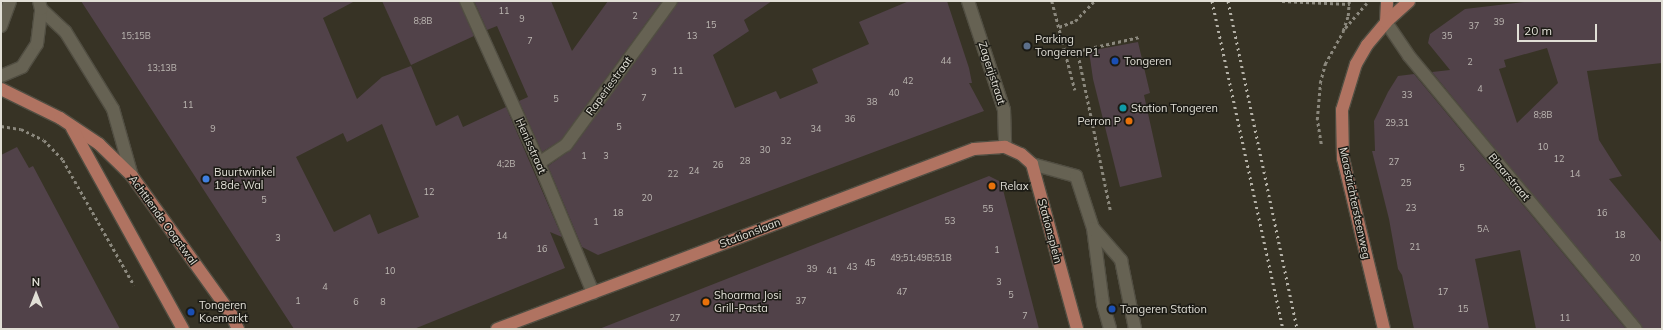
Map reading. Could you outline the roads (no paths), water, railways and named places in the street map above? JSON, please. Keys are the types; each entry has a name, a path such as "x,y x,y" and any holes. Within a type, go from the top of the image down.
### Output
{"main road":[{"path":"1386,22 1388,1"},
{"name":"Maastrichtersteenweg","path":"1384,329 1343,158 1340,129 1346,91 1356,64 1374,34 1409,1"},
{"name":"Achttiende Oogstwal","path":"1,89 60,118 71,127 99,144 132,176 231,314 238,329"},
{"name":"Achttiende Oogstwal","path":"71,127 184,329"},
{"path":"1005,147 1021,154 1032,164"},
{"name":"Stationslaan","path":"497,329 974,149 1005,147"},
{"name":"Stationsplein","path":"1032,164 1077,329"},
{"path":"231,314 243,329"}],"street":[{"path":"1,26 10,1"},
{"name":"Henisstraat","path":"466,1 539,163 593,292"},
{"name":"Raperiestraat","path":"539,163 566,145 671,1"},
{"name":"Zagerijstraat","path":"968,1 1004,110 1005,147"},
{"path":"1,76 22,67 37,44 40,5"},
{"path":"40,5 65,31 113,109 132,176"},
{"name":"Blaarstraat","path":"1386,22 1409,56 1636,329"},
{"path":"1032,164 1076,176 1093,228 1103,304 1110,329"},
{"path":"1093,228 1121,260 1135,329"}],"railway":[{"path":"1212,1 1283,329"},
{"path":"1228,1 1297,329"}],"place":[{"name":"Parking Tongeren P1","path":"1027,46"},
{"name":"Tongeren","path":"1115,61"},
{"name":"Station Tongeren","path":"1123,108"},
{"name":"Perron P","path":"1129,121"},
{"name":"Buurtwinkel 18de Wal","path":"206,179"},
{"name":"Relax","path":"992,186"},
{"name":"Shoarma Josi Grill-Pasta","path":"706,302"},
{"name":"Tongeren Station","path":"1112,309"},
{"name":"Tongeren Koemarkt","path":"191,312"}]}
